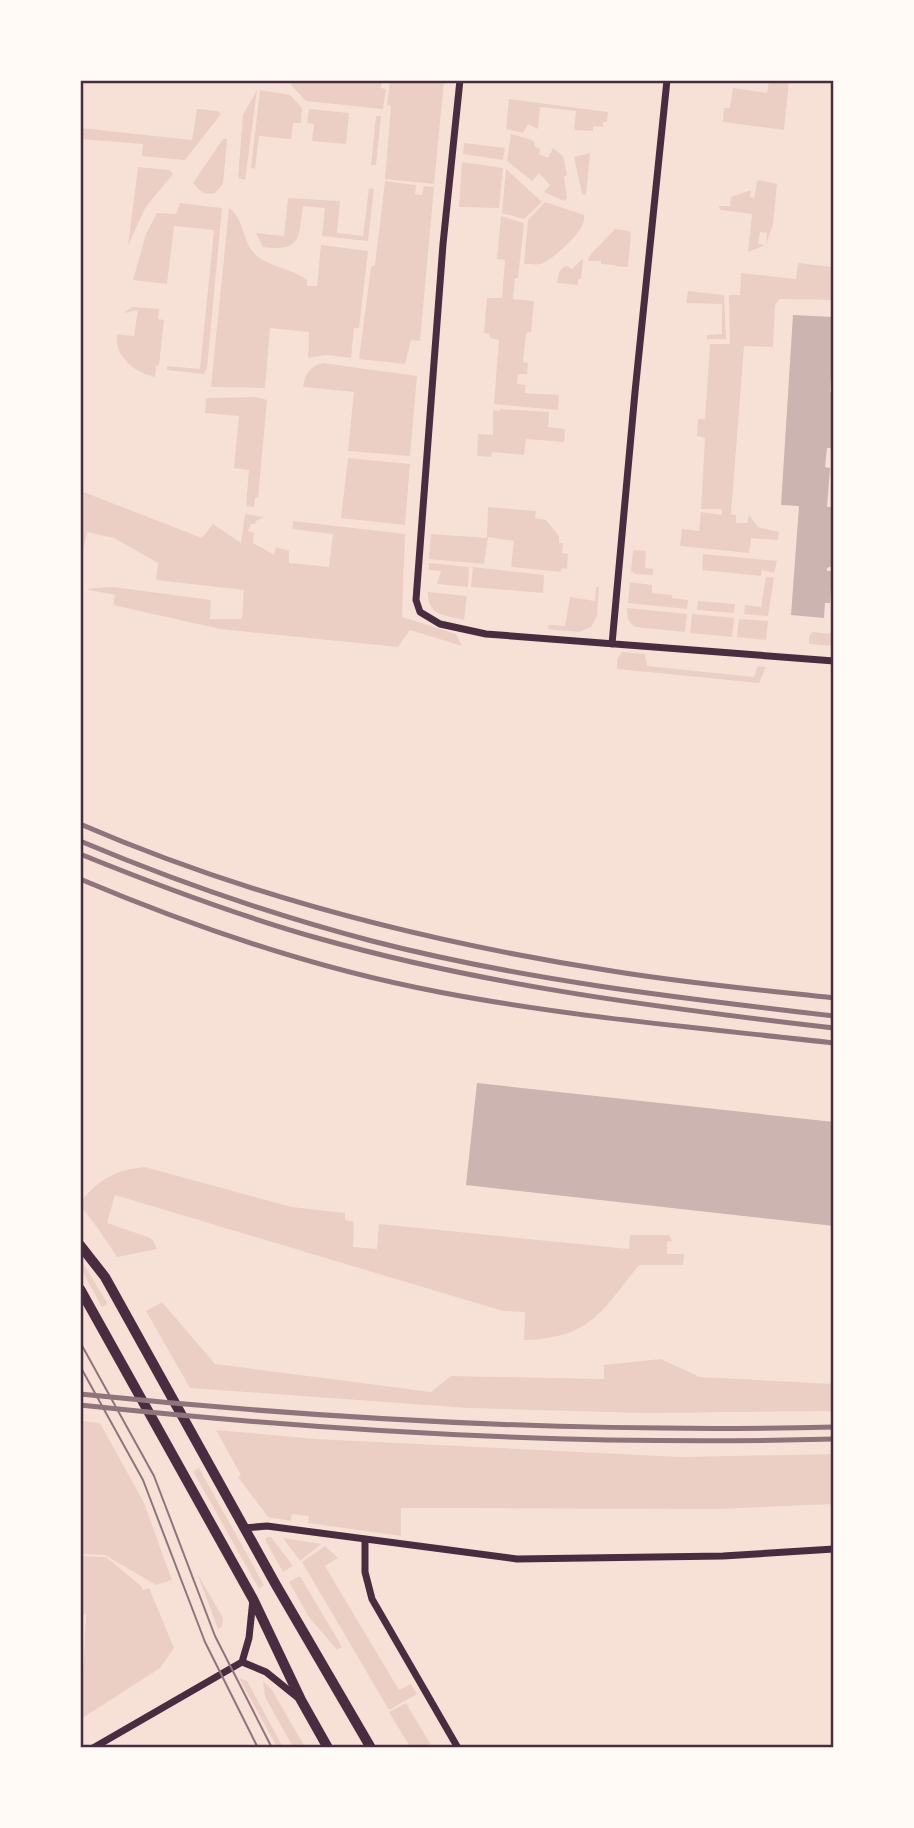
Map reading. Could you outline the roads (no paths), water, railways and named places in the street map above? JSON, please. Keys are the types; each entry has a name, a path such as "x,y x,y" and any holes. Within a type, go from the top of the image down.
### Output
{"street":[{"path":"460,80 443,244 420,531 417,607 424,616 440,624 467,631 834,661"},
{"path":"612,644 645,283 667,80"},
{"path":"80,1245 105,1277 244,1528 371,1748"},
{"path":"80,1289 253,1599 301,1700 328,1748"},
{"path":"244,1528 260,1526 499,1558 536,1560 723,1556 834,1549"},
{"path":"365,1541 365,1573 372,1600 458,1748"},
{"path":"93,1748 242,1662 249,1638 253,1599"},
{"path":"242,1662 266,1672 301,1700"}],"tram line":[{"path":"80,1342 154,1476 215,1636 272,1748"},
{"path":"80,1366 143,1480 205,1642 258,1748"}],"railway":[{"path":"80,824 209,874 275,895 409,931 544,960 612,971 834,998"},
{"path":"80,841 152,870 261,908 335,931 429,955 601,986 834,1016"},
{"path":"80,854 169,889 290,930 447,970 575,994 834,1028"},
{"path":"80,879 257,945 393,983 488,1001 586,1015 834,1043"},
{"path":"80,1394 268,1411 456,1422 645,1428 834,1427"},
{"path":"80,1405 268,1423 456,1435 645,1440 834,1439"}]}
